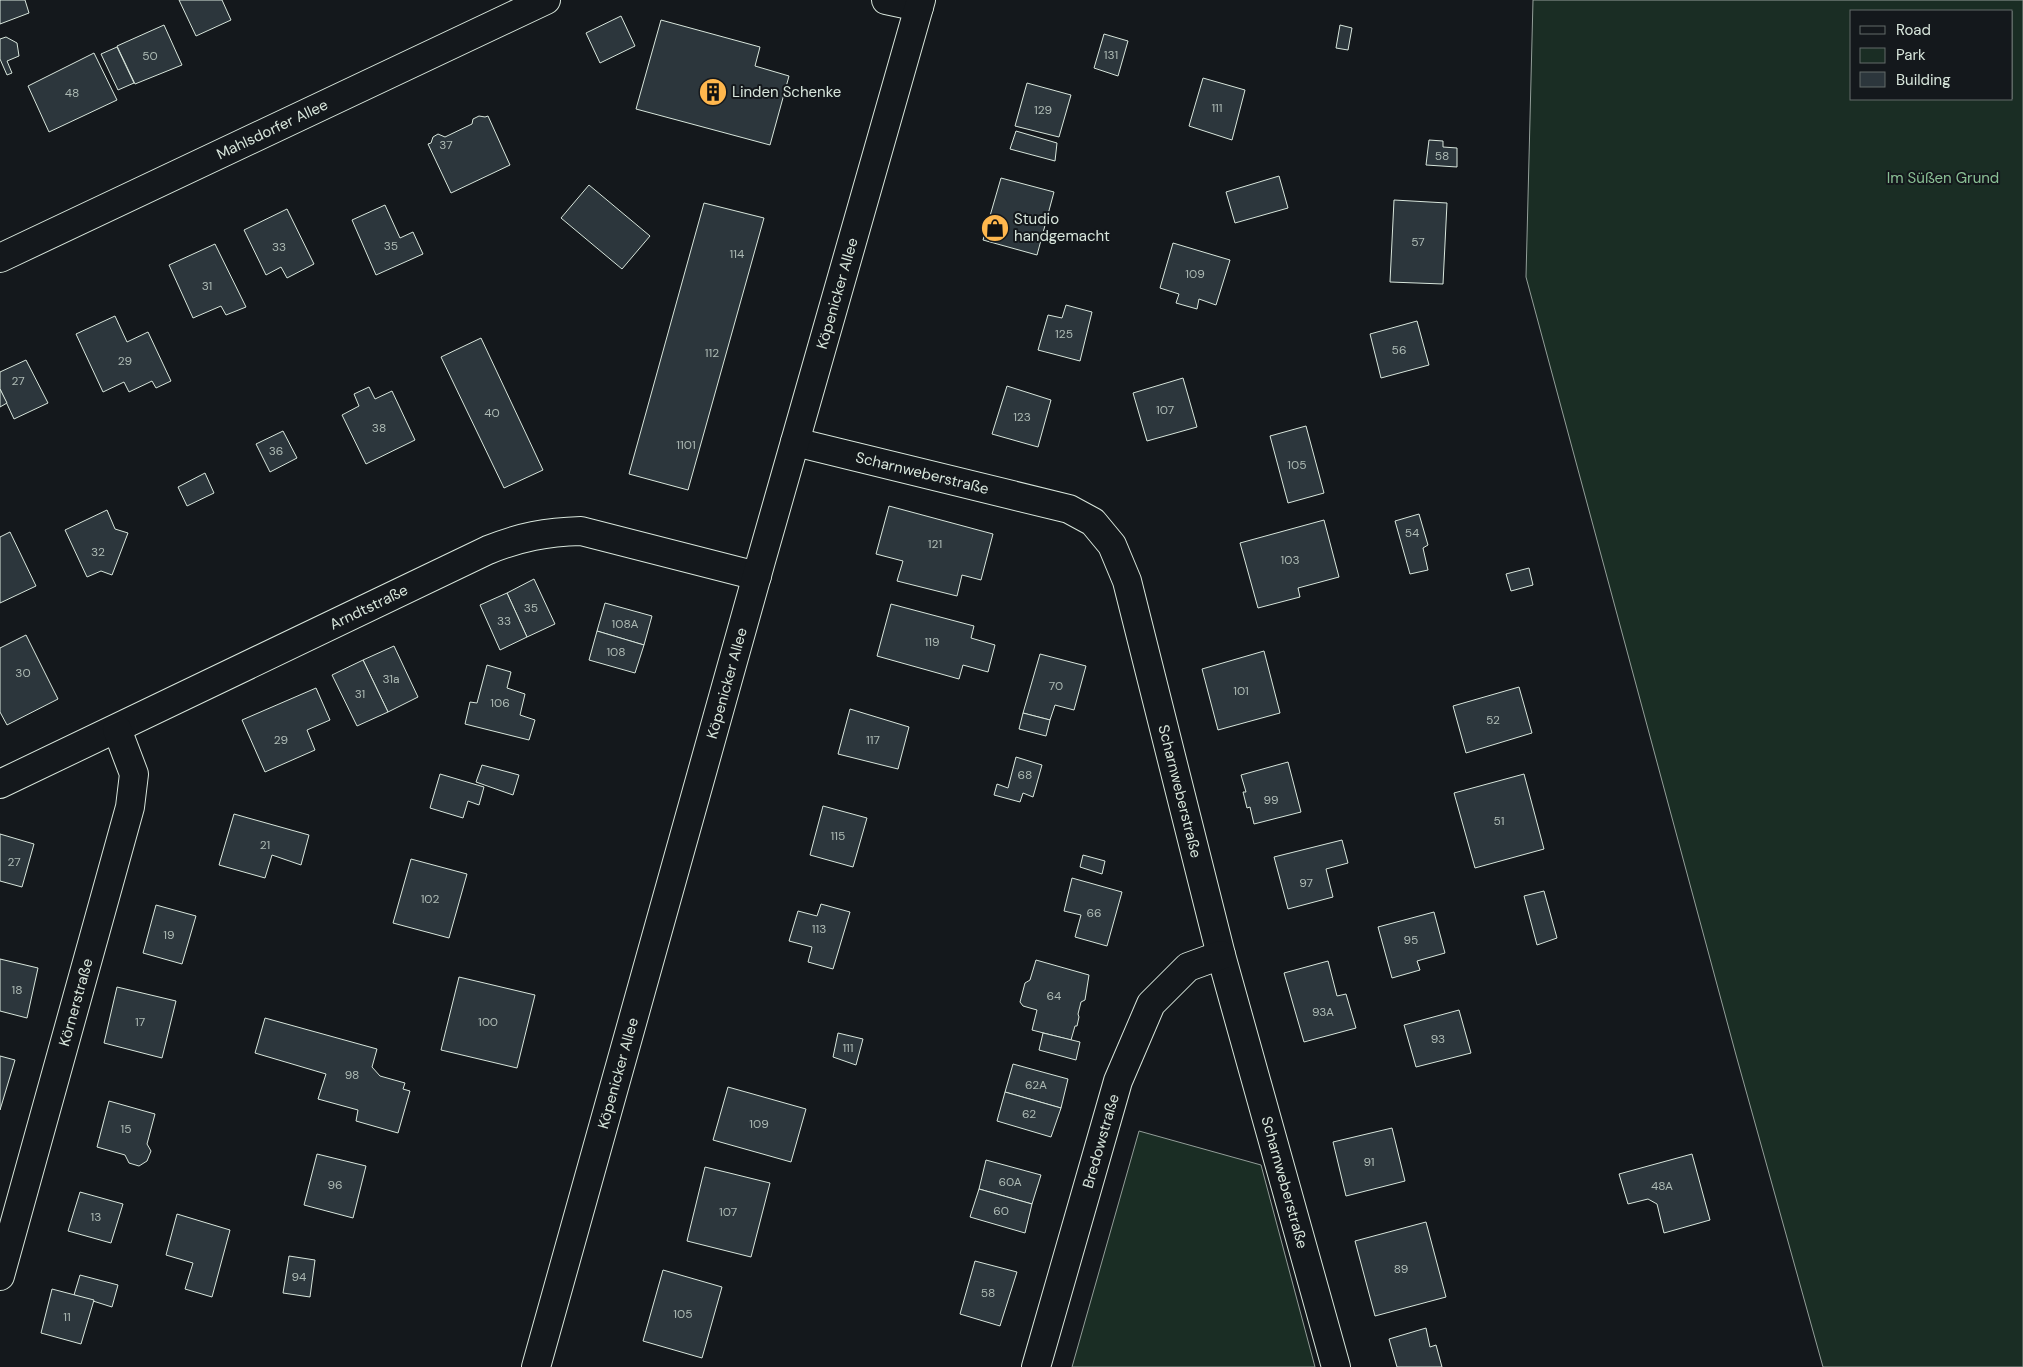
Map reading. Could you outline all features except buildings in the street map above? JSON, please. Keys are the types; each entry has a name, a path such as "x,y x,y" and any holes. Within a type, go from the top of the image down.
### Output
{"street":[{"name":"Mahlsdorfer Allee","path":"0,258 546,0"},
{"path":"886,0 920,4"},
{"name":"Köpenicker Allee","path":"536,1367 757,576 920,4"},
{"name":"Scharnweberstraße","path":"795,442 1069,509 1093,522 1112,545 1127,581 1221,954 1336,1367"},
{"name":"Arndtstraße","path":"0,784 488,550 517,539 552,532 581,531 757,576"},
{"name":"Körnerstraße","path":"0,1276 130,807 134,774 117,729"},
{"name":"Bredowstraße","path":"1036,1367 1118,1081 1151,1004 1188,967 1221,954"}],"green space":[{"name":"Im Süßen Grund","path":"1533,0 2023,0 2023,1367 1823,1367 1736,1055 1526,277"},
{"path":"1139,1131 1261,1165 1315,1367 1072,1367"}],"place":[{"name":"Linden Schenke","path":"713,92"},
{"name":"Studio handgemacht","path":"995,228"}]}
